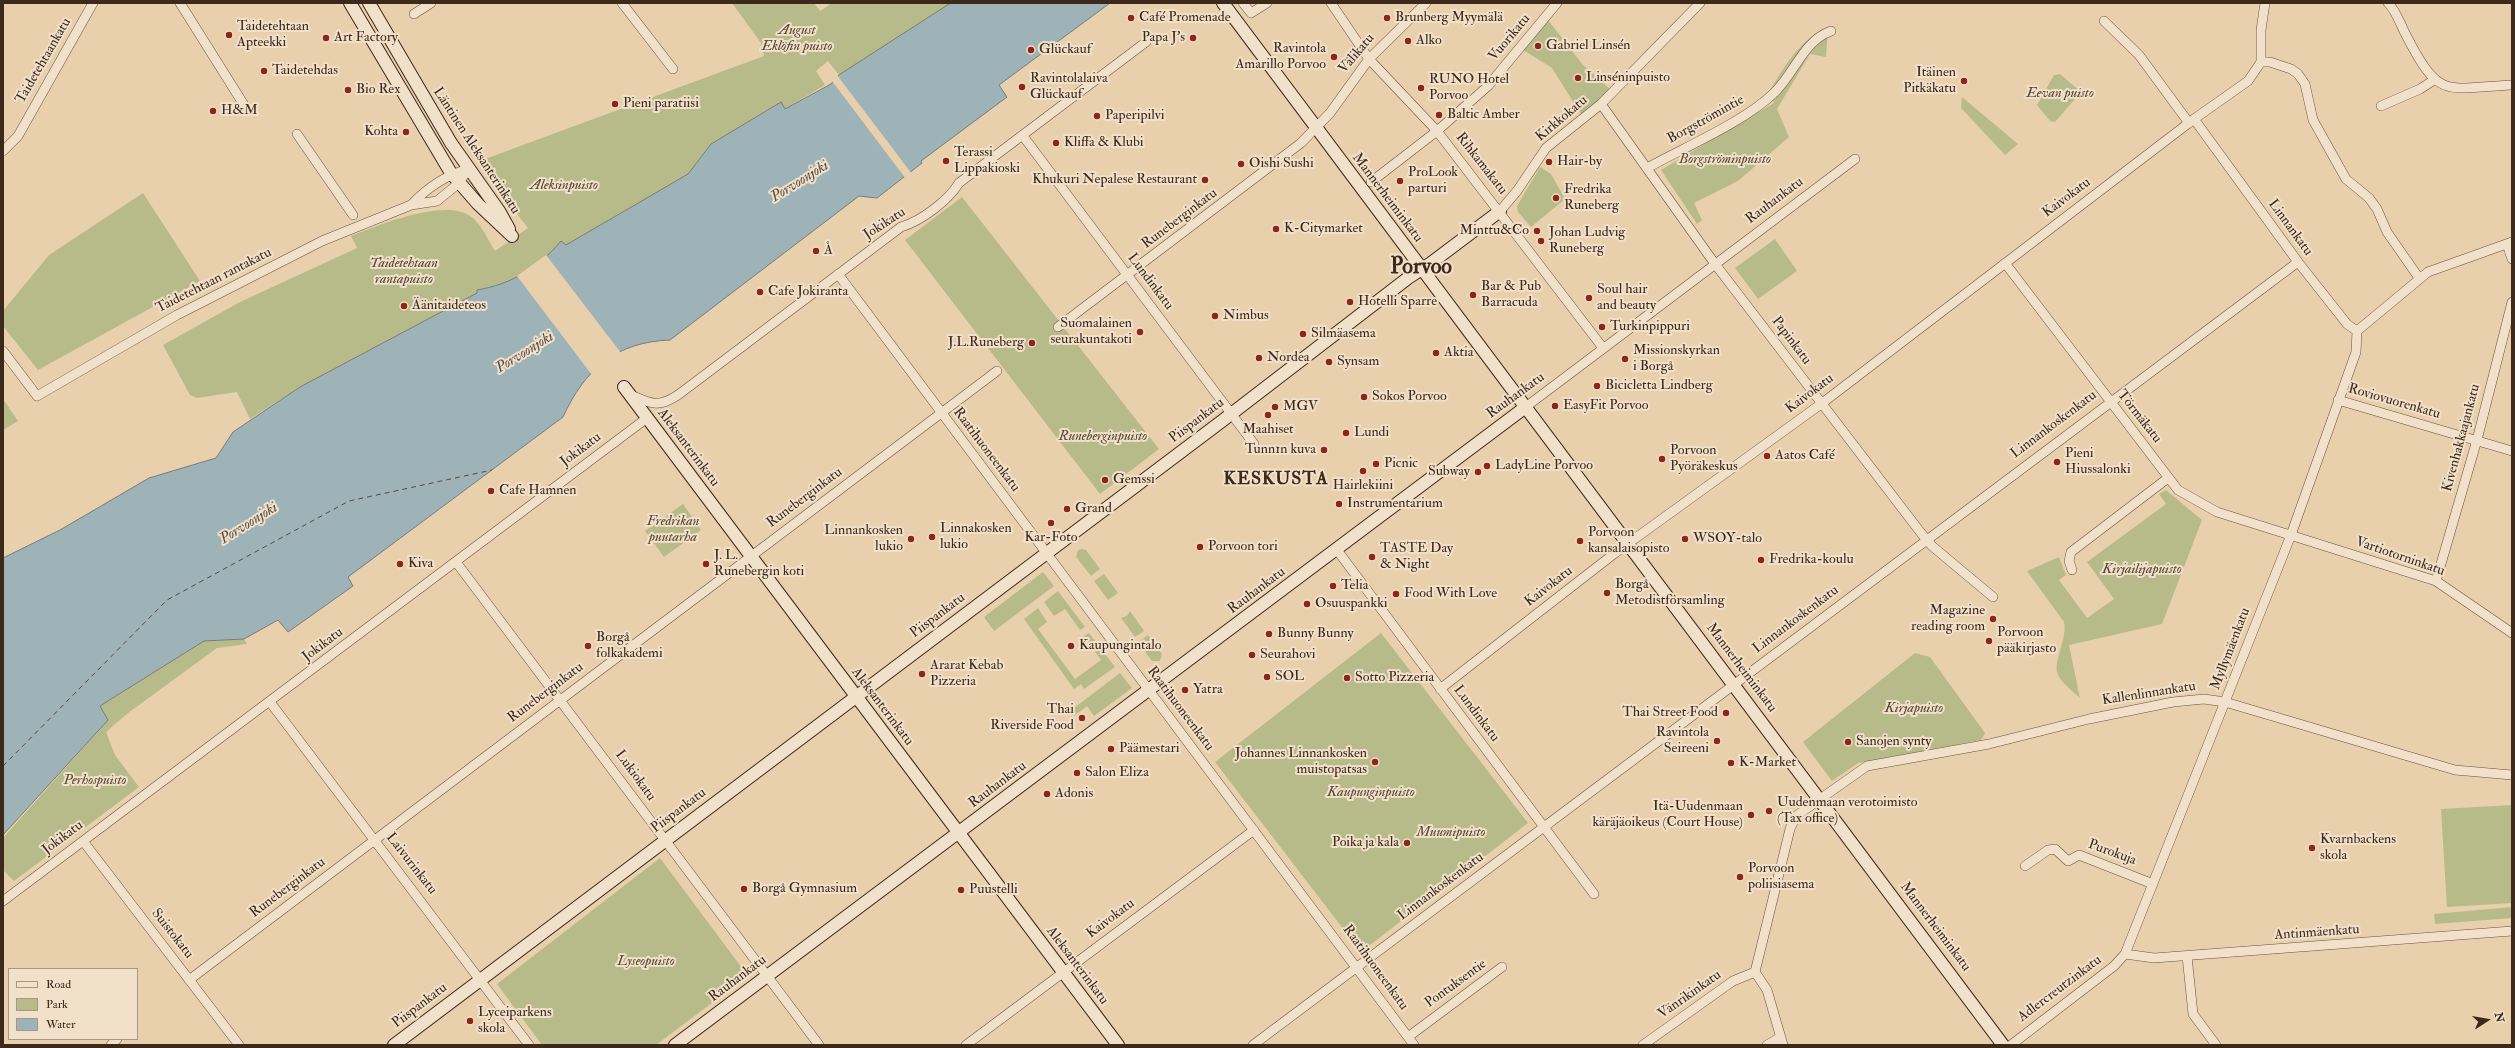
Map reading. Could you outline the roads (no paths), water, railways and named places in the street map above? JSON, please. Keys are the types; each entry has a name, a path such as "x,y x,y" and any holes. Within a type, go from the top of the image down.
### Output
{"main road":[{"name":"Läntinen Aleksanterinkatu","path":"350,3 451,173 459,183 512,236 499,211 451,143 369,3"},
{"name":"Mannerheiminkatu","path":"1223,3 1316,130 1527,406 2003,1045"},
{"name":"Piispankatu","path":"394,1045 855,696 1232,414 1422,268 1500,211"},
{"name":"Aleksanterinkatu","path":"627,391 750,557 1118,1045"},
{"name":"Rauhankatu","path":"675,1045 1527,406"}],"street":[{"name":"Taidetehtaankatu","path":"3,151 18,136 93,3"},
{"path":"180,3 244,104"},
{"path":"414,14 430,3"},
{"path":"622,3 673,69"},
{"path":"1243,3 1250,13 1267,3"},
{"name":"Rihkamakatu","path":"1331,3 1369,59 1437,131 1500,211 1603,348"},
{"name":"Välikatu","path":"1316,130 1369,59 1426,3"},
{"name":"Vuorikatu","path":"1371,182 1437,131 1488,86 1558,3"},
{"name":"Kirkkokatu","path":"1500,211 1517,191 1546,148 1601,104 1700,3"},
{"path":"2265,3 2261,30 2261,62 2270,62 2291,69 2298,74 2305,84 2313,120 2346,179 2369,198 2377,209 2387,232 2419,278"},
{"path":"2390,4 2424,68 2440,85 2454,88 2512,85"},
{"name":"Linnankatu","path":"2104,21 2139,55 2298,262 2347,324 2357,331"},
{"name":"Borgströmintie","path":"1647,168 1755,109 1775,92 1815,39 1831,31"},
{"name":"Jokikatu","path":"627,391 658,404 664,404 678,395 901,227 911,224 933,208 954,192 959,183 1146,42"},
{"name":"Kaivokatu","path":"1440,689 1629,544 1821,404 2191,121 2248,82 2261,62"},
{"path":"2381,106 2420,89 2434,80"},
{"name":"Papinkatu","path":"1601,104 1715,264 1926,539 1993,597"},
{"name":"Runeberginkatu","path":"1058,327 1128,276 1316,130"},
{"path":"297,134 353,215"},
{"name":"Lundinkatu","path":"1023,136 1254,444"},
{"name":"Rauhankatu","path":"1527,406 1855,159"},
{"name":"Taidetehtaan rantakatu","path":"411,205 422,194 451,173 468,169"},
{"name":"Taidetehtaan rantakatu","path":"3,351 37,396 177,315 322,241 411,205 437,202 459,183 468,169"},
{"path":"2357,331 2419,278 2440,267 2510,243 2512,259"},
{"name":"Linnankoskenkatu","path":"1253,1045 1926,539 2298,262"},
{"name":"Törmäkatu","path":"2005,263 2109,402 2178,490 2217,512 2291,535"},
{"name":"Raatihuoneenkatu","path":"838,274 1411,1041"},
{"name":"Kivenhakkaajankatu","path":"2436,581 2477,440 2512,302"},
{"name":"Myllymäenkatu","path":"2125,954 2291,535 2356,352 2357,331"},
{"name":"Runeberginkatu","path":"189,980 997,371"},
{"name":"Roviovuorenkatu","path":"2338,400 2512,451"},
{"name":"Jokikatu","path":"3,901 647,418"},
{"path":"2072,570 2069,561 2071,552 2168,478"},
{"name":"Vartiotorninkatu","path":"2291,535 2436,581 2512,633"},
{"name":"Lundinkatu","path":"1337,550 1594,894"},
{"name":"Lukiokatu","path":"456,562 561,699 819,1045"},
{"name":"Kallenlinnankatu","path":"1755,972 1779,875 1796,816 1867,766 1988,744 2089,719 2173,702 2204,699 2225,702 2455,770 2512,775"},
{"name":"Laivurinkatu","path":"270,702 529,1045"},
{"name":"Kaivokatu","path":"966,1045 1254,830"},
{"name":"Suistokatu","path":"83,841 239,1045"},
{"name":"Purokuja","path":"2025,866 2048,850 2055,848 2068,861 2078,855 2153,884"},
{"name":"Antinmäenkatu","path":"2125,954 2154,958 2187,956 2512,930"},
{"name":"Adlercreutzinkatu","path":"2011,1045 2114,966 2125,954"},
{"path":"2187,956 2193,1014 2216,1045"},
{"name":"Pontuksentie","path":"1411,1041 1502,967"},
{"path":"1755,972 1767,990 1782,1041 1767,1045"},
{"name":"Vänrikinkatu","path":"1643,1045 1733,981 1755,972"}],"water":[{"name":"Porvoonjoki","path":"951,3 1110,3 999,85 1007,97 921,161 922,163 877,198 859,196 670,340 634,346 604,361 581,385 563,417 348,577 353,586 288,632 278,620 244,639 204,641 100,706 108,720 3,835 3,558 60,530 149,478 216,458 233,432 300,387 477,293 477,290 502,284 524,273 534,267 561,241 566,245 688,174 711,144 781,102 785,109 831,84 839,75"}],"place":[{"name":"Café Promenade","path":"1131,18"},
{"name":"Brunberg Myymälä","path":"1387,18"},
{"name":"Taidetehtaan Apteekki","path":"229,35"},
{"name":"Art Factory","path":"326,38"},
{"name":"Papa J's","path":"1193,38"},
{"name":"Alko","path":"1408,41"},
{"name":"Gabriel Linsén","path":"1538,46"},
{"name":"Glückauf","path":"1031,50"},
{"name":"Ravintola Amarillo Porvoo","path":"1334,57"},
{"name":"Taidetehdas","path":"264,71"},
{"name":"Linséninpuisto","path":"1578,78"},
{"name":"Itäinen Pitkäkatu","path":"1964,81"},
{"name":"Ravintolalaiva Glückauf","path":"1022,87"},
{"name":"RUNO Hotel Porvoo","path":"1421,88"},
{"name":"Bio Rex","path":"348,90"},
{"name":"Pieni paratiisi","path":"615,104"},
{"name":"H&M","path":"213,111"},
{"name":"Baltic Amber","path":"1439,115"},
{"name":"Paperipilvi","path":"1097,116"},
{"name":"Kohta","path":"406,132"},
{"name":"Kliffa & Klubi","path":"1056,143"},
{"name":"Terassi Lippakioski","path":"946,161"},
{"name":"Hair-by","path":"1549,162"},
{"name":"Oishi Sushi","path":"1241,164"},
{"name":"Khukuri Nepalese Restaurant","path":"1205,180"},
{"name":"ProLook parturi","path":"1400,181"},
{"name":"Fredrika Runeberg","path":"1556,198"},
{"name":"K-Citymarket","path":"1276,229"},
{"name":"Minttu&Co","path":"1537,231"},
{"name":"Johan Ludvig Runeberg","path":"1541,241"},
{"name":"Å","path":"816,251"},
{"name":"Cafe Jokiranta","path":"760,292"},
{"name":"Bar & Pub Barracuda","path":"1473,295"},
{"name":"Soul hair and beauty","path":"1589,298"},
{"name":"Hotelli Sparre","path":"1350,302"},
{"name":"Äänitaideteos","path":"404,306"},
{"name":"Nimbus","path":"1215,316"},
{"name":"Turkinpippuri","path":"1602,327"},
{"name":"Suomalainen seurakuntakoti","path":"1140,332"},
{"name":"Silmäasema","path":"1303,334"},
{"name":"J.L.Runeberg","path":"1032,343"},
{"name":"Aktia","path":"1436,353"},
{"name":"Nordea","path":"1259,358"},
{"name":"Missionskyrkan i Borgå","path":"1625,359"},
{"name":"Synsam","path":"1329,362"},
{"name":"Bicicletta Lindberg","path":"1597,386"},
{"name":"Sokos Porvoo","path":"1364,397"},
{"name":"EasyFit Porvoo","path":"1555,406"},
{"name":"MGV","path":"1275,407"},
{"name":"Maahiset","path":"1268,415"},
{"name":"Lundi","path":"1346,433"},
{"name":"Tunn1n kuva","path":"1324,450"},
{"name":"Aatos Café","path":"1767,456"},
{"name":"Porvoon Pyöräkeskus","path":"1662,459"},
{"name":"Pieni Hiussalonki","path":"2057,462"},
{"name":"Picnic","path":"1376,464"},
{"name":"LadyLine Porvoo","path":"1487,466"},
{"name":"Hairlekiini","path":"1363,471"},
{"name":"Subway","path":"1478,472"},
{"name":"Gemssi","path":"1105,480"},
{"name":"Cafe Hamnen","path":"491,491"},
{"name":"Instrumentarium","path":"1339,504"},
{"name":"Grand","path":"1067,509"},
{"name":"Kar-Foto","path":"1051,523"},
{"name":"Linnakosken lukio","path":"932,537"},
{"name":"Linnankosken lukio","path":"911,539"},
{"name":"WSOY-talo","path":"1685,539"},
{"name":"Porvoon kansalaisopisto","path":"1580,541"},
{"name":"Porvoon tori","path":"1200,547"},
{"name":"TASTE Day & Night","path":"1372,557"},
{"name":"Fredrika-koulu","path":"1761,560"},
{"name":"Kiva","path":"400,564"},
{"name":"J. L. Runebergin koti","path":"706,564"},
{"name":"Telia","path":"1333,586"},
{"name":"Borgå Metodistförsamling","path":"1607,593"},
{"name":"Food With Love","path":"1396,594"},
{"name":"Osuuspankki","path":"1307,604"},
{"name":"Magazine reading room","path":"1993,619"},
{"name":"Bunny Bunny","path":"1269,634"},
{"name":"Porvoon pääkirjasto","path":"1989,641"},
{"name":"Borgå folkakademi","path":"588,646"},
{"name":"Kaupungintalo","path":"1071,646"},
{"name":"Seurahovi","path":"1252,655"},
{"name":"Ararat Kebab Pizzeria","path":"922,674"},
{"name":"SOL","path":"1267,677"},
{"name":"Sotto Pizzeria","path":"1347,678"},
{"name":"Yatra","path":"1185,690"},
{"name":"Thai Street Food","path":"1726,713"},
{"name":"Thai Riverside Food","path":"1082,718"},
{"name":"Ravintola Seireeni","path":"1717,741"},
{"name":"Sanojen synty","path":"1848,742"},
{"name":"Päämestari","path":"1111,749"},
{"name":"Johannes Linnankosken muistopatsas","path":"1375,762"},
{"name":"K-Market","path":"1731,763"},
{"name":"Salon Eliza","path":"1077,773"},
{"name":"Adonis","path":"1047,794"},
{"name":"Uudenmaan verotoimisto (Tax office)","path":"1769,811"},
{"name":"Itä-Uudenmaan käräjäoikeus (Court House)","path":"1751,815"},
{"name":"Poika ja kala","path":"1407,843"},
{"name":"Kvarnbackens skola","path":"2312,848"},
{"name":"Porvoon poliisiasema","path":"1740,877"},
{"name":"Borgå Gymnasium","path":"744,889"},
{"name":"Puustelli","path":"961,890"},
{"name":"Lyceiparkens skola","path":"470,1021"}],"district":[{"name":"Porvoo","path":"1421,268"},
{"name":"KESKUSTA","path":"1276,480"}],"park label":[{"name":"August Eklöfin puisto","path":"797,40"},
{"name":"Eevan puisto","path":"2060,94"},
{"name":"Borgströminpuisto","path":"1725,160"},
{"name":"Aleksinpuisto","path":"564,186"},
{"name":"Taidetehtaan rantapuisto","path":"404,272"},
{"name":"Runeberginpuisto","path":"1103,437"},
{"name":"Fredrikan puutarha","path":"673,530"},
{"name":"Kirjailijapuisto","path":"2142,570"},
{"name":"Kirjapuisto","path":"1914,709"},
{"name":"Perhospuisto","path":"95,781"},
{"name":"Kaupunginpuisto","path":"1371,793"},
{"name":"Muumipuisto","path":"1451,833"},
{"name":"Lyseopuisto","path":"646,962"}]}
